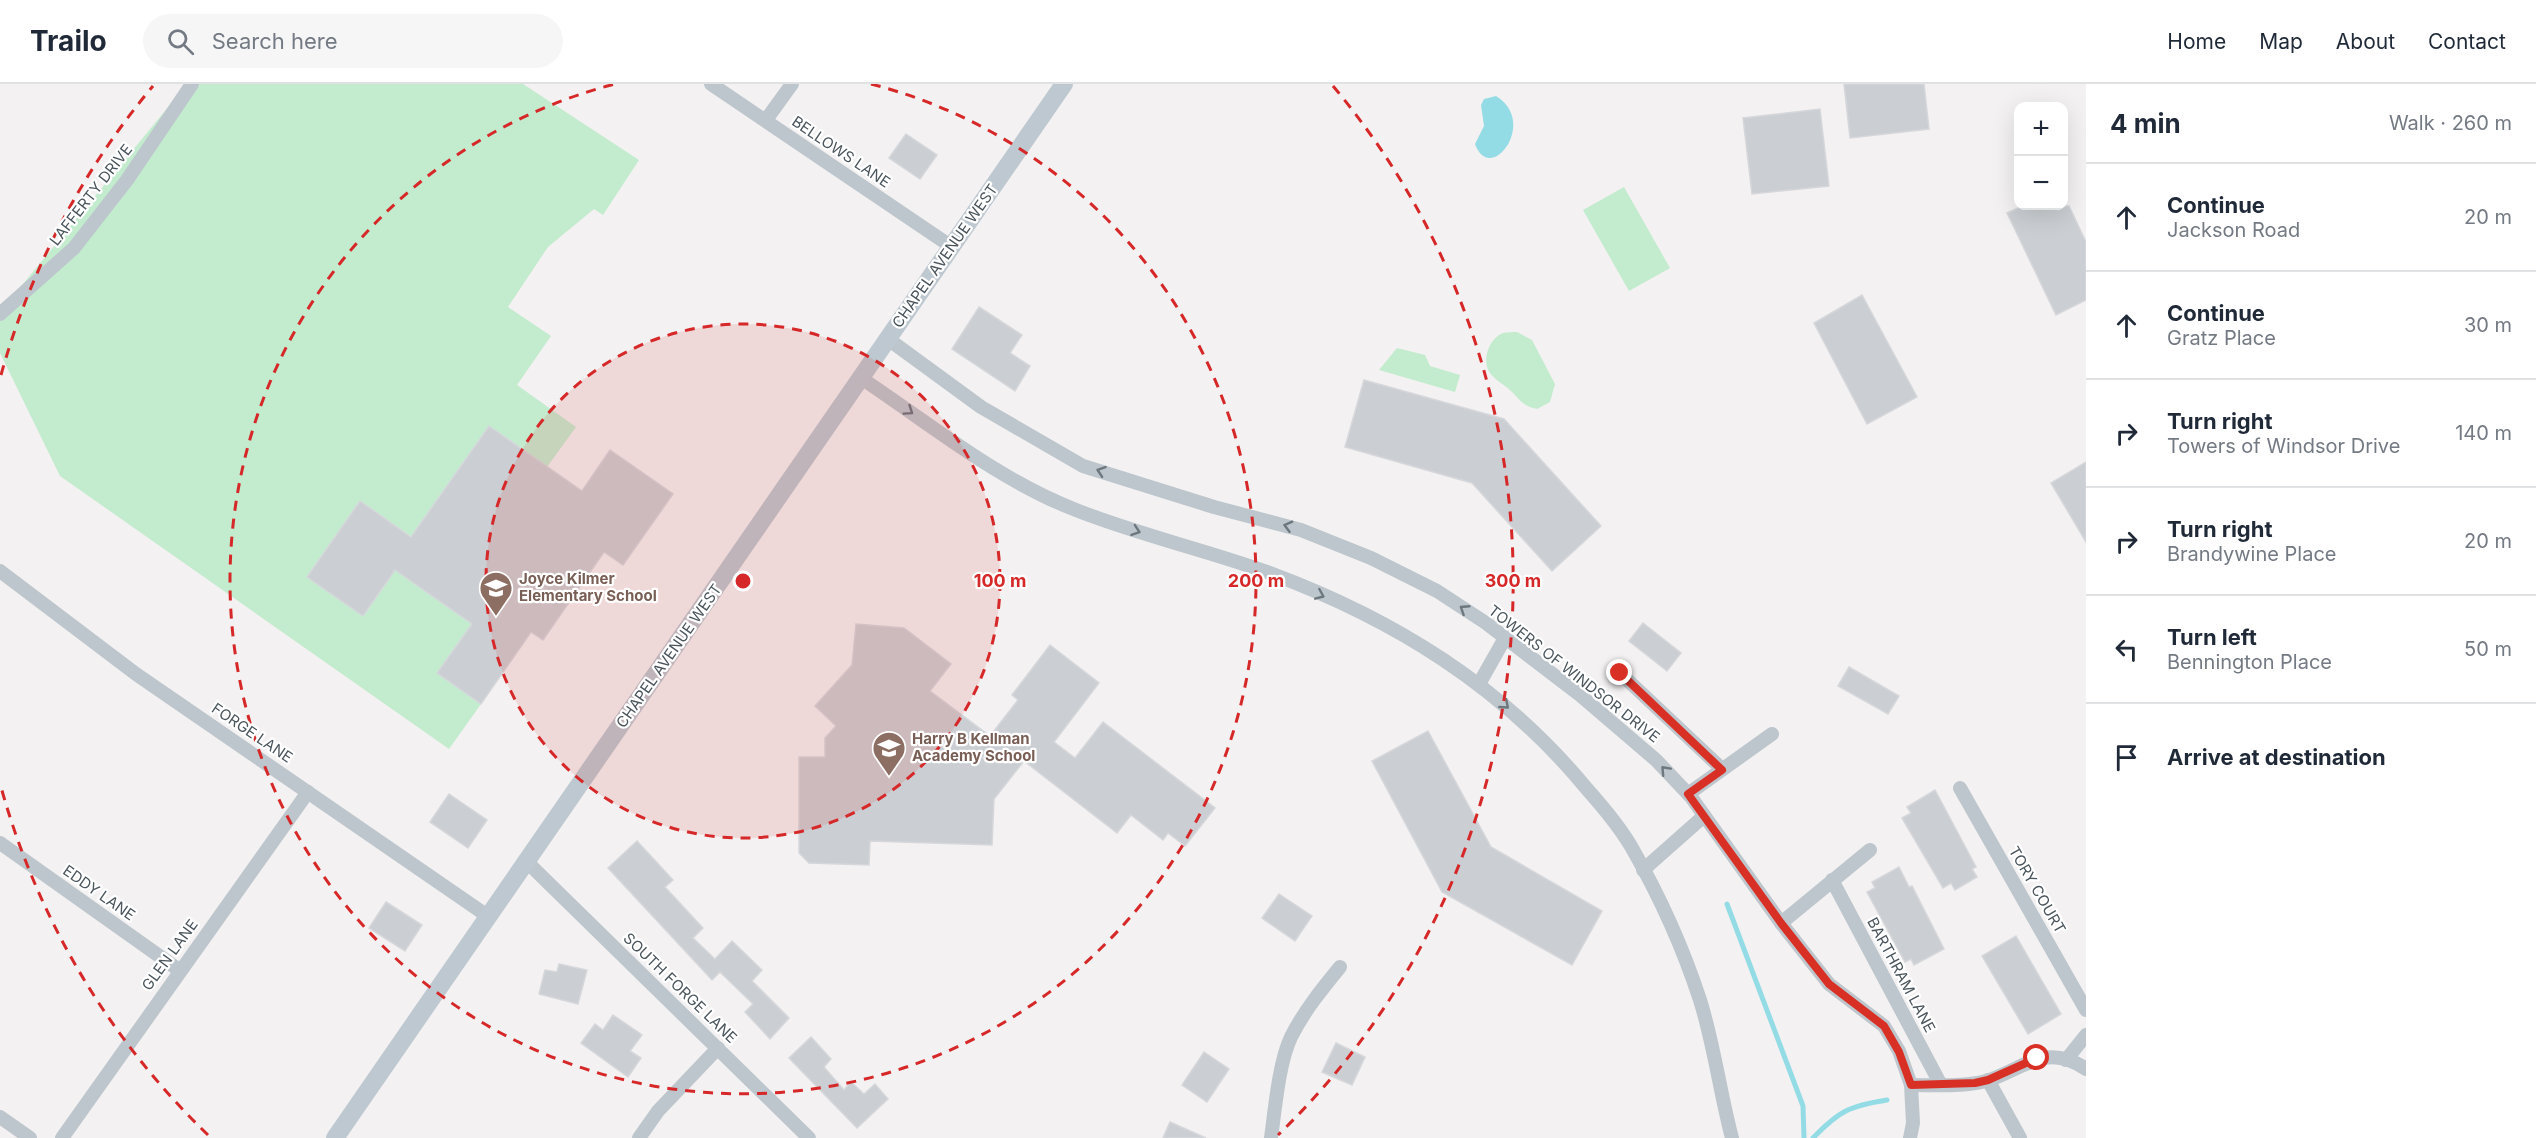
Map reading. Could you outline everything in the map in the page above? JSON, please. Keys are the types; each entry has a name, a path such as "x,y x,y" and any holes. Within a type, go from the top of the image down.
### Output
{"main road":[{"name":"CHAPEL AVENUE WEST","path":"335,1138 1064,84"}],"street":[{"name":"LAFFERTY DRIVE","path":"0,314 74,248 127,180 192,84"},
{"name":"BELLOWS LANE","path":"711,84 952,247"},
{"path":"766,120 792,84"},
{"name":"TOWERS OF WINDSOR DRIVE","path":"888,339 981,407 1083,466 1214,507 1301,530 1351,550 1437,591 1505,638 1580,695 1639,745 1688,794 1781,923 1829,984 1884,1026 1899,1052 1911,1085 1913,1123 1910,1138"},
{"path":"861,378 993,467 1050,498 1075,510 1270,573 1349,608 1445,658 1503,702 1558,754 1631,846 1661,904 1700,1001 1732,1138"},
{"name":"FORGE LANE","path":"0,571 136,674 489,916"},
{"path":"1479,684 1505,638"},
{"path":"1620,673 1722,770"},
{"path":"1688,794 1772,734"},
{"name":"TORY COURT","path":"1960,788 2086,1010"},
{"name":"GLEN LANE","path":"62,1138 179,970 308,792"},
{"path":"1643,870 1704,816"},
{"name":"EDDY LANE","path":"0,843 179,970"},
{"path":"1781,923 1870,850"},
{"name":"SOUTH FORGE LANE","path":"527,862 808,1138"},
{"name":"BARTHRAM LANE","path":"1832,880 1941,1085"},
{"path":"1271,1138 1277,1094 1290,1038 1312,1000 1340,968"},
{"path":"2066,1060 2086,1035"},
{"path":"639,1138 658,1111 718,1048"},
{"path":"1911,1085 1941,1085 1988,1080 2037,1058 2066,1060 2086,1069"},
{"path":"1988,1080 2020,1138"},
{"path":"0,1117 30,1138"}],"green space":[{"path":"187,84 523,84 639,160 603,215 594,209 548,247 508,307 551,336 517,385 576,427 547,467 489,426 411,537 360,501 308,577 363,616 395,570 472,624 438,673 481,704 449,749 60,476 0,353 0,312"},
{"path":"1624,187 1670,268 1629,291 1583,210"},
{"path":"1517,332 1532,340 1555,384 1550,402 1537,409 1522,403 1492,376 1487,368 1486,356 1494,340 1503,333"},
{"path":"1397,348 1425,355 1430,366 1460,375 1455,392 1379,370"}],"water":[{"path":"1496,96 1508,107 1513,120 1512,134 1507,146 1500,154 1491,158 1482,155 1475,144 1484,126 1481,105 1484,99"}],"building":[{"path":"1844,84 1924,84 1929,129 1850,138"},
{"path":"1820,109 1829,186 1752,194 1743,118"},
{"path":"906,134 937,155 920,179 889,158"},
{"path":"2069,206 2086,242 2086,300 2056,315 2007,213 2014,210 2068,210"},
{"path":"1862,295 1917,397 1867,424 1814,323"},
{"path":"979,307 1022,335 1010,353 1030,366 1015,391 952,349"},
{"path":"1364,380 1504,419 1601,526 1552,571 1472,483 1345,447"},
{"path":"489,426 582,491 610,450 673,494 623,565 604,552 543,640 531,632 481,704 437,673 472,624 395,570 363,616 307,577 360,501 411,537"},
{"path":"2086,462 2086,542 2051,483"},
{"path":"1643,623 1681,653 1667,671 1629,641"},
{"path":"856,624 904,628 951,664 930,691 990,736 1018,700 1012,695 1050,645 1099,683 1054,742 1075,758 1103,722 1215,808 1185,846 1168,833 1163,840 1131,815 1117,833 1024,761 994,799 992,845 870,841 869,865 809,863 799,853 799,757 825,757 825,738 836,726 815,706 852,665"},
{"path":"1849,667 1899,696 1888,714 1838,686"},
{"path":"1428,731 1491,847 1602,911 1572,965 1442,892 1372,761"},
{"path":"1935,790 1976,867 1972,869 1977,877 1955,890 1951,883 1943,888 1902,818 1911,813 1907,807"},
{"path":"449,794 487,820 468,848 430,822"},
{"path":"637,841 673,880 665,887 703,928 693,938 715,959 732,941 762,970 752,981 789,1018 770,1039 745,1012 753,1004 720,972 712,980 608,868"},
{"path":"1899,867 1909,887 1912,886 1944,949 1914,965 1911,959 1905,962 1867,892 1875,888 1872,882"},
{"path":"1279,894 1312,916 1295,941 1262,918"},
{"path":"386,902 422,925 405,951 369,928"},
{"path":"2016,936 2061,1014 2028,1034 1982,956"},
{"path":"559,964 587,970 578,1004 539,994 545,970 557,972"},
{"path":"613,1015 642,1035 630,1051 641,1058 628,1077 581,1043 595,1024 603,1030"},
{"path":"811,1037 831,1059 824,1067 844,1090 851,1082 864,1094 875,1084 888,1099 857,1128 789,1058"},
{"path":"1336,1043 1365,1057 1352,1085 1322,1072"},
{"path":"1204,1052 1229,1069 1207,1102 1182,1085"},
{"path":"1170,1122 1206,1138 1163,1138"}],"waterway":[{"path":"1727,904 1803,1106 1804,1138"},
{"path":"1813,1138 1846,1111 1887,1100"}],"place":[{"name":"Joyce Kilmer Elementary School","path":"496,617"},
{"name":"Harry B Kellman Academy School","path":"889,777"}],"route":[{"path":"1620,673 1722,770 1688,794 1781,923 1829,984 1884,1026 1899,1052 1911,1085 1975,1083 1988,1080 2037,1058"}]}
